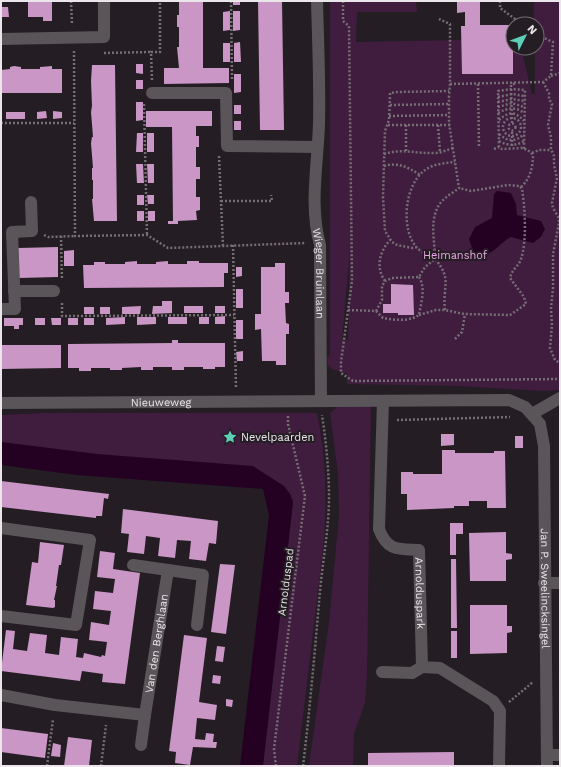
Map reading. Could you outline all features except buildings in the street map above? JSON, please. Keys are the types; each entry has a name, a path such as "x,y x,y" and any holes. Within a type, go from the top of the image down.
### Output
{"street":[{"path":"1,39 104,37 104,1"},
{"name":"Wieger Bruinlaan","path":"317,1 319,124 315,188 316,232 319,242 321,401"},
{"path":"152,93 226,93 227,146 317,147"},
{"path":"1,309 14,309 12,232 32,231 31,202"},
{"path":"14,291 59,290"},
{"path":"321,401 509,400 525,408 534,416 560,398"},
{"name":"Nieuweweg","path":"1,403 321,401"},
{"name":"Arnolduspark","path":"383,401 379,529 383,539 388,545 394,548 419,550 422,667"},
{"name":"Jan P. Sweelincksingel","path":"534,416 540,424 544,446 544,583 547,670 547,761"},
{"path":"1,528 90,540 76,625 1,616"},
{"path":"133,565 203,576 197,625"},
{"name":"Van den Berghlaan","path":"141,745 168,570"},
{"path":"544,583 560,583"},
{"path":"382,672 412,672 422,667 440,668 493,701 500,711 499,766"},
{"path":"1,695 55,705 146,716"},
{"path":"547,761 560,755"}],"path":[{"path":"71,1 74,53 75,236"},
{"path":"97,53 160,52 160,1"},
{"path":"226,93 233,88 231,1"},
{"path":"343,1 343,21 349,26 352,281 341,374 353,381 560,379"},
{"path":"500,1 500,8 511,16"},
{"path":"439,19 450,24 449,115 459,188"},
{"path":"545,38 553,42 551,76"},
{"path":"147,235 144,103 152,93 151,52"},
{"path":"74,53 82,53"},
{"path":"450,84 544,82 551,76 560,73"},
{"path":"499,126 508,127 512,123 511,85 516,82"},
{"path":"544,82 552,104 548,125 551,137 551,150 554,156 554,166 557,178 552,203 553,208 559,218 553,254 553,288 551,308 552,325 550,348 555,360 560,363"},
{"path":"478,84 479,147"},
{"path":"500,147 498,91 512,89 525,90 524,121 517,134 512,136"},
{"path":"417,247 412,248 397,245 390,240 385,231 384,154 385,131 388,125 390,96 392,92 450,91"},
{"path":"498,97 512,94 524,96"},
{"path":"498,102 512,99 524,101"},
{"path":"498,107 512,103 524,107"},
{"path":"390,105 449,104"},
{"path":"498,113 512,108 520,110 524,114"},
{"path":"498,120 505,115 512,113 518,115 524,121"},
{"path":"389,116 449,115"},
{"path":"512,136 504,132 503,127 506,119 512,118 519,122 524,134 524,149"},
{"path":"1,123 74,123"},
{"path":"512,123 515,124 516,127"},
{"path":"388,125 450,125"},
{"path":"406,125 406,151"},
{"path":"438,125 440,152"},
{"path":"508,127 512,131 512,147"},
{"path":"512,131 516,127 522,127"},
{"path":"499,134 504,138 512,140 518,139 524,134"},
{"path":"499,140 512,147 524,141"},
{"path":"223,246 218,155 227,146"},
{"path":"494,149 500,147 512,147 524,149 532,153"},
{"path":"384,154 393,151 427,153 440,152 454,148"},
{"path":"532,153 539,150 551,150"},
{"path":"521,187 527,182 530,174 533,160 532,153"},
{"path":"445,310 444,298 447,286 446,279 440,264 435,258 417,247 408,228 406,204 412,188 424,170 430,167 455,162"},
{"path":"384,166 395,164 411,169 420,175"},
{"path":"459,188 471,191 508,185 516,185 521,187"},
{"path":"348,310 376,311 383,318 400,320 414,318 418,315 436,310 445,310 465,314 510,315 526,304 524,296 510,278 512,271 521,261 524,238 524,203 521,187"},
{"path":"419,277 425,267 435,258 434,218 442,201 459,188"},
{"path":"221,201 272,201 271,195"},
{"path":"32,231 48,236 147,235 168,248 319,242"},
{"path":"61,236 59,290 62,316 234,315"},
{"path":"385,281 381,276 379,262 381,253 390,240"},
{"path":"233,245 236,401"},
{"path":"376,311 382,300 382,286 385,281 392,278 419,277"},
{"path":"418,315 422,290 421,280 419,277"},
{"path":"455,339 462,332 465,314"},
{"name":"Arnolduspad","path":"276,766 274,749 305,496 288,424 287,401"},
{"path":"303,766 311,702 326,547 329,497 326,443 321,401"},
{"path":"382,421 534,416"},
{"path":"500,711 547,670"},
{"path":"47,766 55,705"},
{"path":"101,766 108,711"}],"green space":[{"name":"Heimanshof","path":"330,1 416,1 417,12 357,12 356,42 505,39 505,56 523,56 532,94 535,94 535,56 545,56 545,16 534,16 534,1 560,1 560,390 541,391 459,386 347,384 347,374 332,369 328,365 327,358 330,354","holes":["350,249 348,340 342,340"]},
{"path":"340,405 371,405 367,673 365,703 354,734 353,766 309,766 329,622 339,516 338,473 330,413"},
{"path":"45,413 317,413 325,477 324,541 297,766 263,766 293,502 290,494 97,454 1,442 1,415"}],"shaded area":[{"path":"497,191 511,193 516,204 517,215 541,221 545,229 541,237 533,243 511,237 491,252 481,255 474,254 469,239 475,227 492,218 494,194"},
{"path":"1,442 97,454 253,466 284,486 290,494 293,502 263,766 240,766 269,515 263,489 77,475 1,465"}],"place":[{"name":"Nevelpaarden","path":"230,437"}]}
